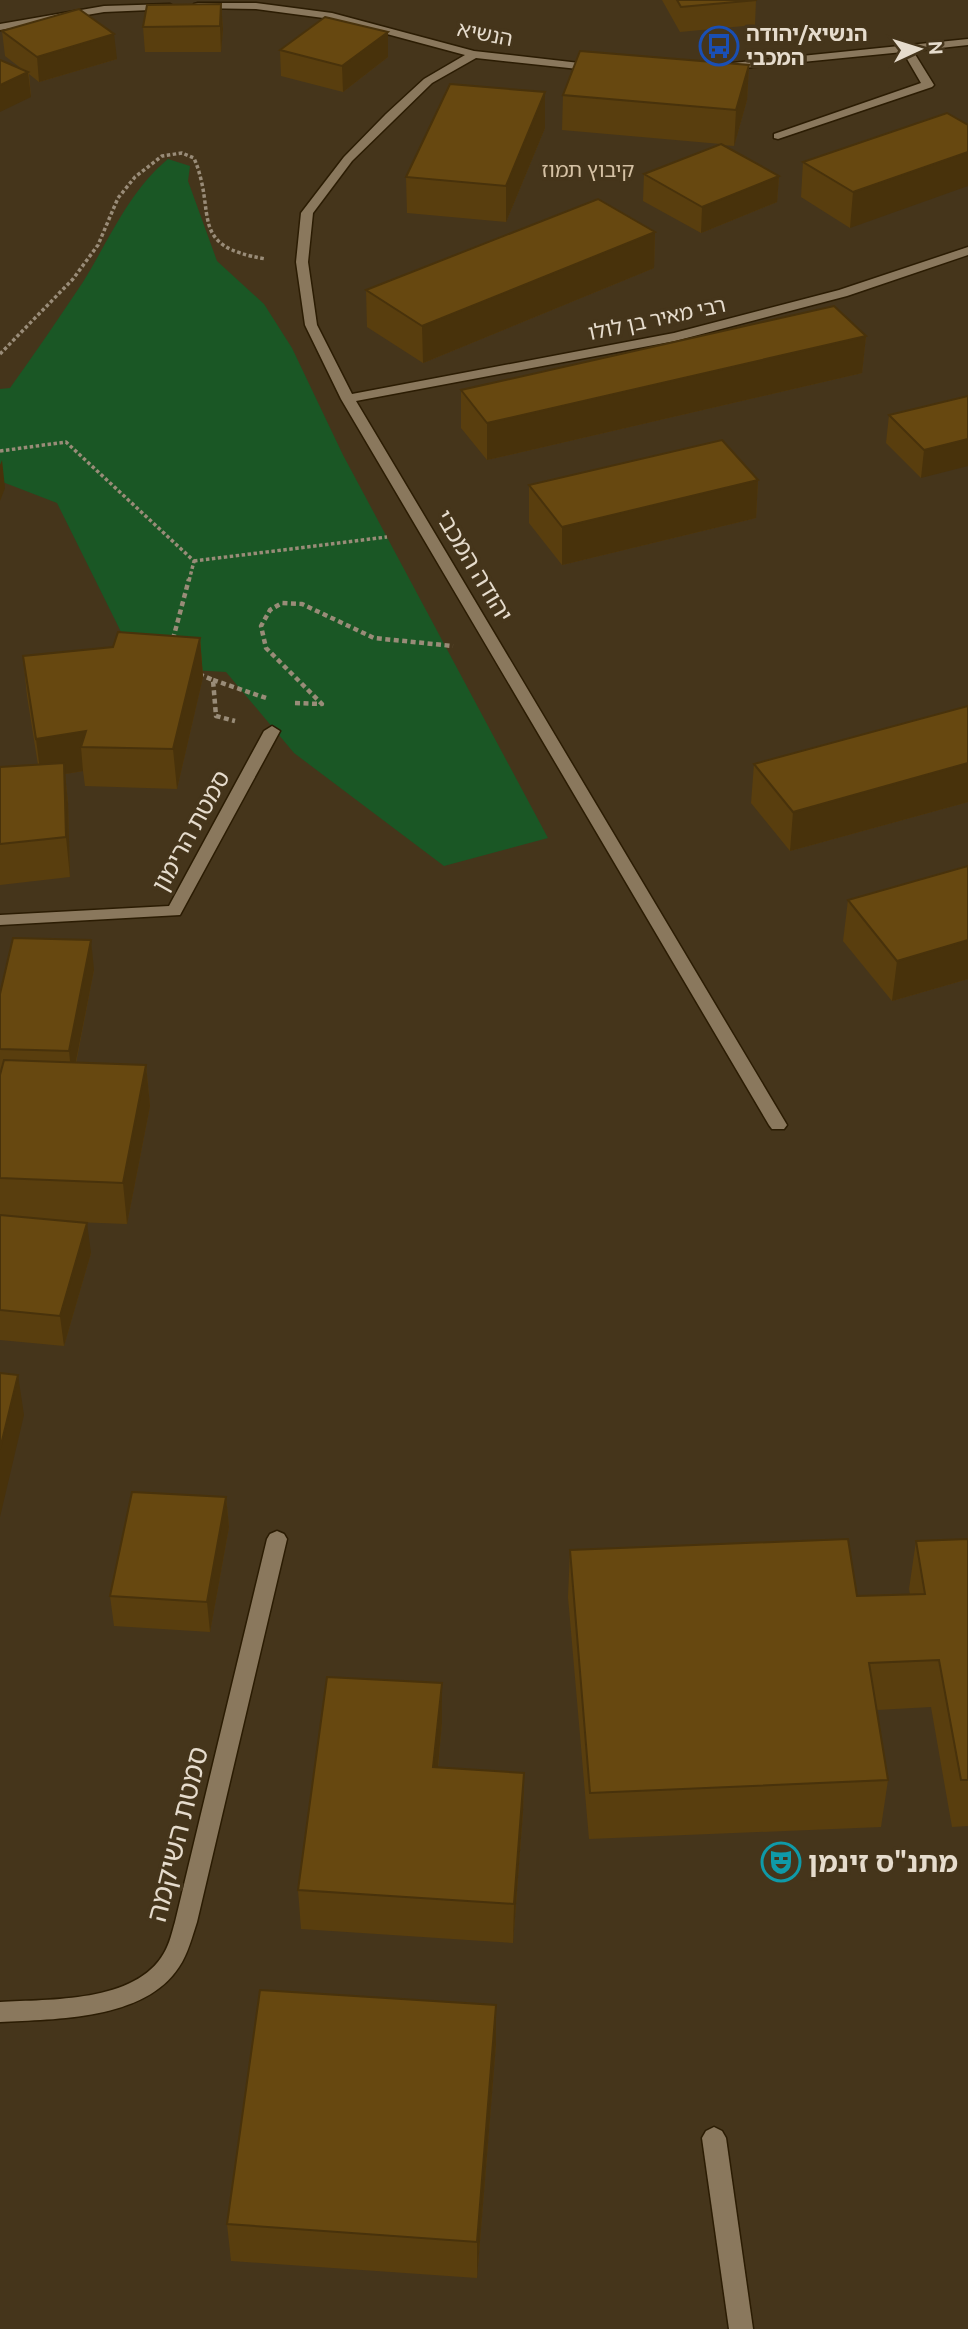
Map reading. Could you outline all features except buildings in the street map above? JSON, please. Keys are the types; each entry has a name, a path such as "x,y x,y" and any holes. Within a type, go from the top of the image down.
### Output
{"street":[{"name":"הנשיא","path":"0,27 104,9 256,6 332,16 474,54 572,67 611,69"},
{"path":"716,67 968,41"},
{"path":"778,136 928,85 906,48"},
{"name":"יהודה המכבי","path":"474,54 428,81 348,159 307,213 302,262 311,325 348,399 778,1125"},
{"name":"רבי מאיר בן לולו","path":"348,399 675,337 843,293 968,251"},
{"name":"סמטת הרימון","path":"0,920 174,911 272,731"},
{"name":"סמטת השיקמה","path":"0,2012 104,2004 149,1985 172,1961 186,1923 277,1539"},
{"path":"714,2138 741,2329"}],"path":[{"path":"0,354 74,279 98,245 118,198 135,177 162,156 182,153 194,158 200,167 208,227 217,242 234,254 302,262"},
{"path":"0,451 66,442 194,561 428,533"},
{"path":"173,640 194,561"},
{"path":"289,702 322,704 266,648 261,625 270,610 282,603 302,604 374,638 498,650"},
{"path":"190,673 203,674 278,702"},
{"path":"214,680 216,716 272,731"}],"green space":[{"path":"168,159 190,166 188,181 217,261 264,304 292,348 343,455 548,838 444,866 294,753 226,672 122,666 126,642 57,503 0,481 0,389 10,388 83,282 131,201"}],"place":[{"name":"הנשיא/יהודה המכבי","path":"719,46"},
{"name":"מתנ\"ס זינמן","path":"781,1862"}],"district":[{"name":"קיבוץ תמוז","path":"588,170"}]}
